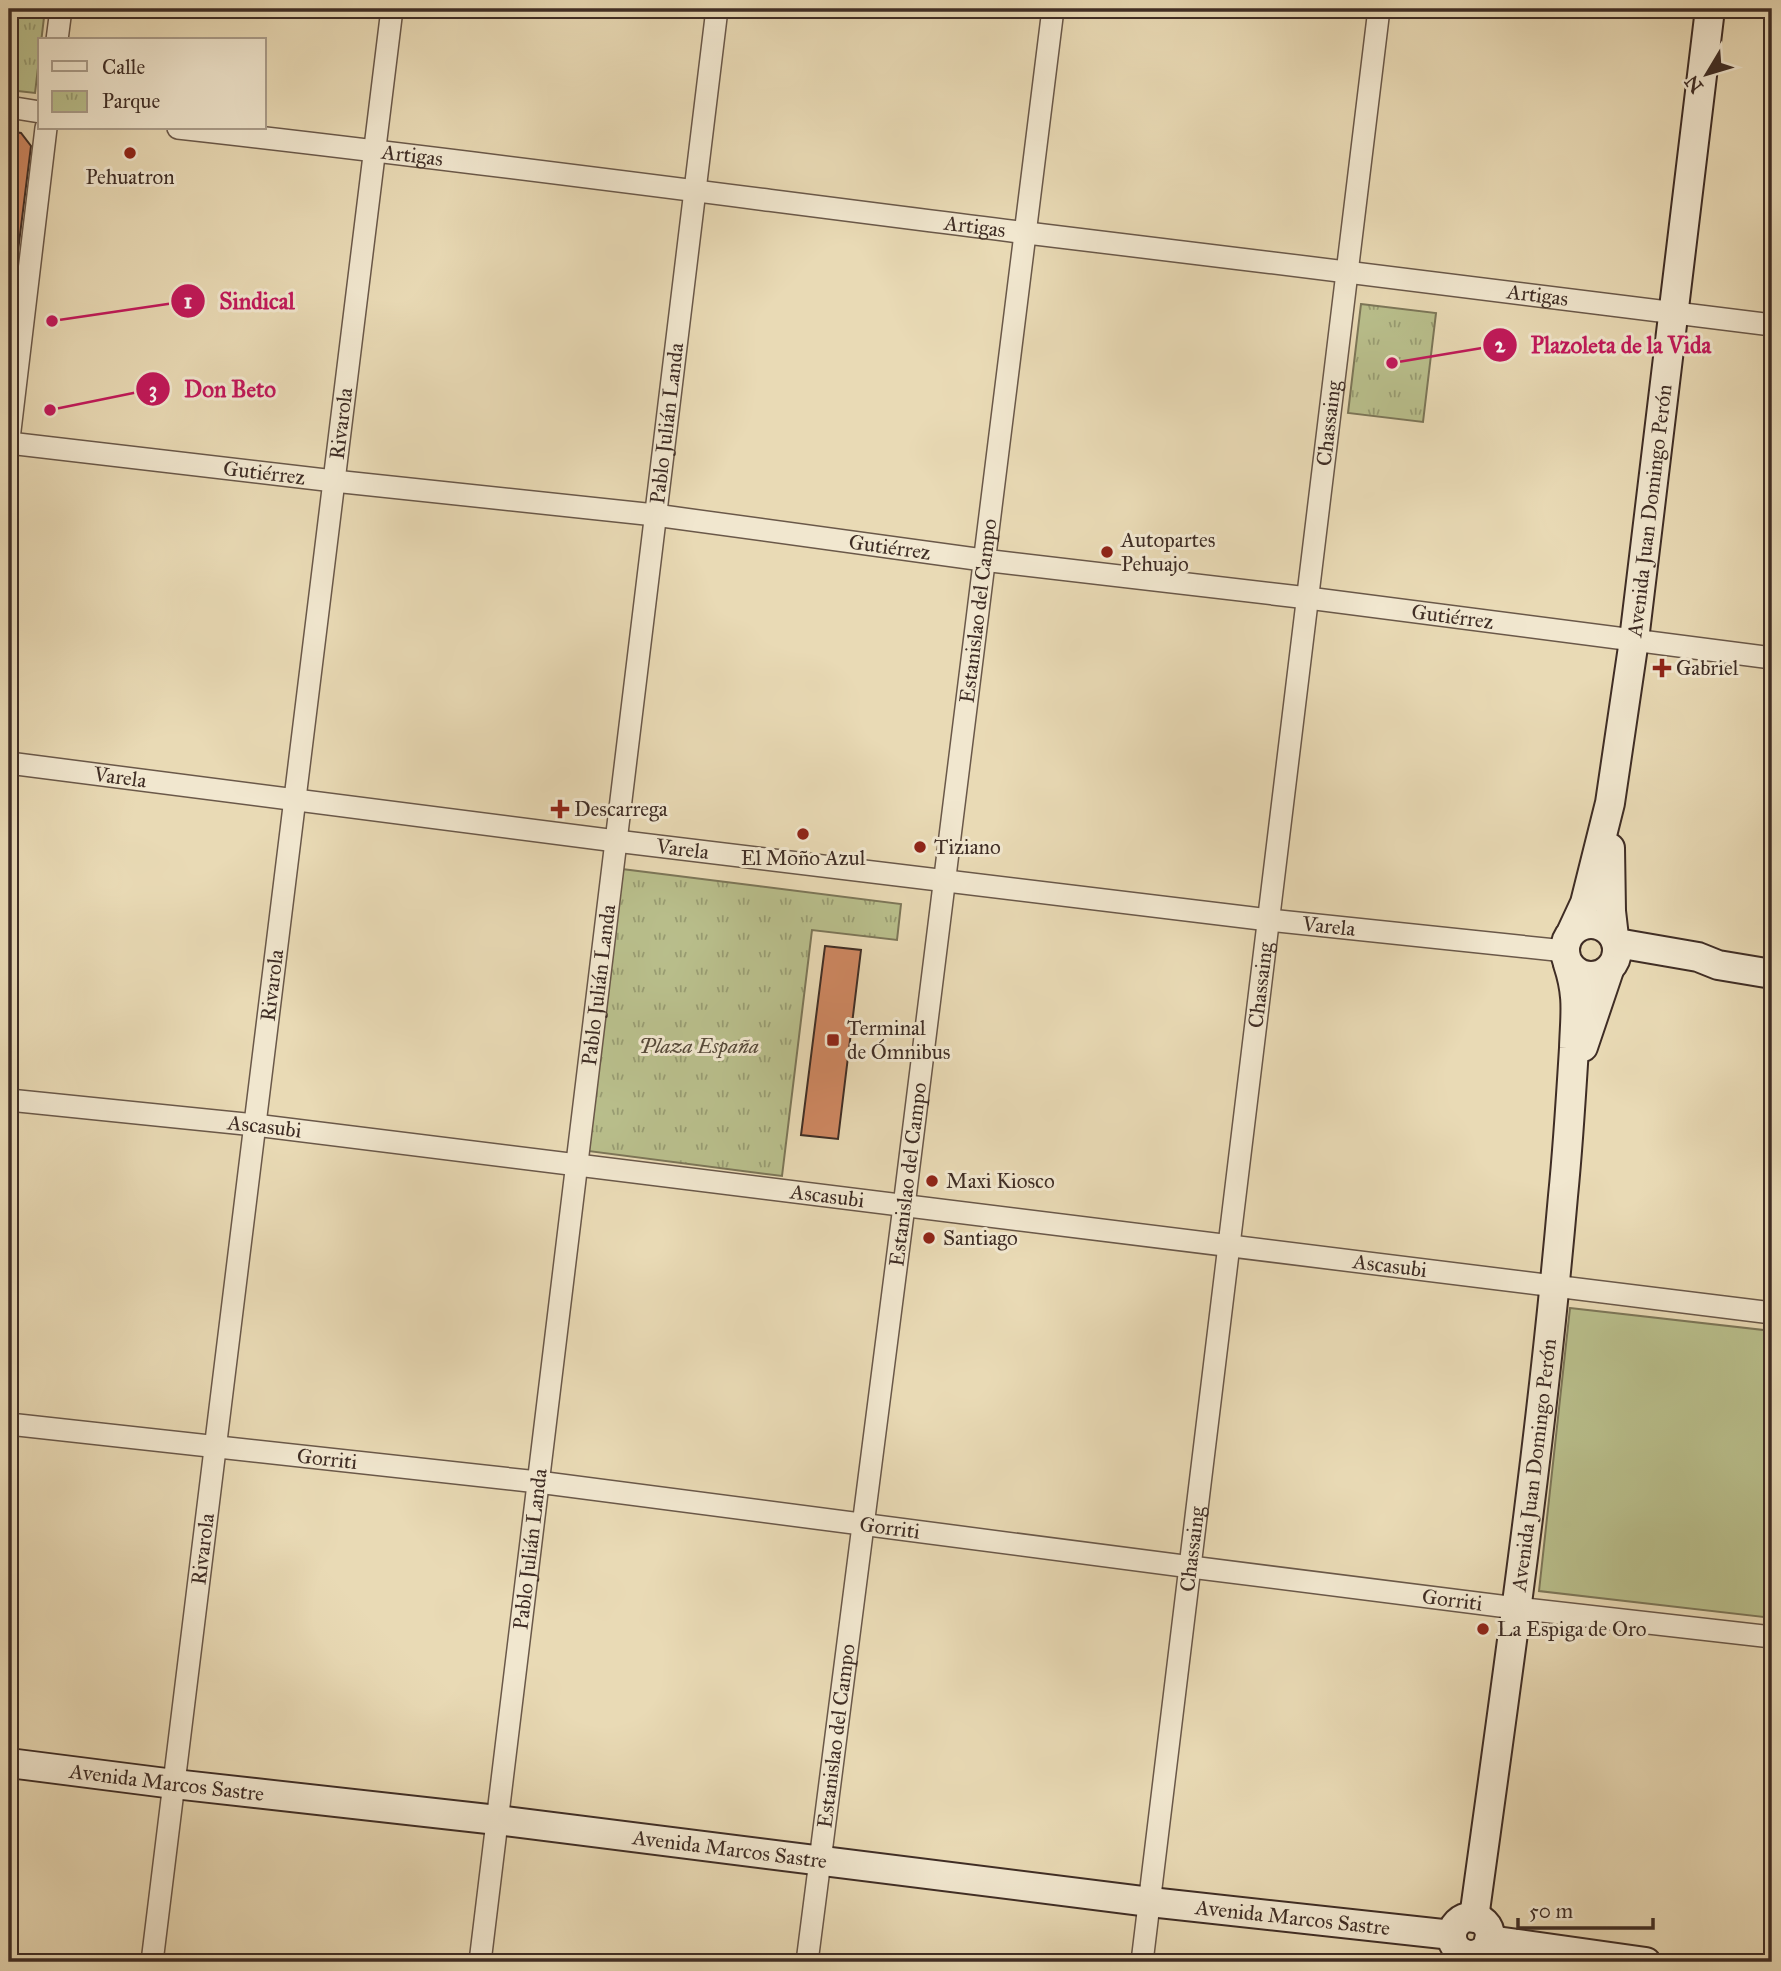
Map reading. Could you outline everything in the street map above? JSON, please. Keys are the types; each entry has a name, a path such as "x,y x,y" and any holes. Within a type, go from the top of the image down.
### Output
{"main road":[{"name":"Avenida Juan Domingo Perón","path":"1471,1942 1516,1608 1555,1287 1572,1094 1576,1009 1575,985 1568,949 1585,903 1610,803 1634,640 1710,9"},
{"name":"Avenida Juan Domingo Perón","path":"1572,1094 1584,1044 1613,954 1610,803"},
{"path":"1598,924 1606,928 1613,954 1597,976 1589,977 1574,970 1568,949 1580,926 1598,924"},
{"path":"1613,954 1698,957 1718,965 1772,974"},
{"name":"Avenida Marcos Sastre","path":"9,1763 497,1820 1646,1962"}],"street":[{"path":"57,38 61,9"},
{"name":"Rivarola","path":"152,1962 392,9"},
{"name":"Pablo Julián Landa","path":"480,1962 717,9"},
{"name":"Estanislao del Campo","path":"807,1962 1053,9"},
{"name":"Chassaing","path":"1142,1962 1379,9"},
{"path":"9,107 38,112"},
{"path":"9,441 47,130"},
{"name":"Artigas","path":"196,130 375,150 1772,325"},
{"name":"Gutiérrez","path":"9,441 334,481 655,515 983,560 1308,598 1772,658"},
{"name":"Varela","path":"9,763 616,841 1269,920 1568,949"},
{"name":"Ascasubi","path":"9,1100 255,1125 1772,1313"},
{"name":"Gorriti","path":"9,1424 538,1482 1516,1608 1772,1637"}],"green space":[{"path":"9,9 45,9 42,38 38,38 35,93 9,90"},
{"path":"1361,304 1436,313 1423,422 1348,413"},
{"name":"Plaza España","path":"622,869 901,904 897,940 812,930 782,1176 588,1151"},
{"path":"1570,1308 1772,1331 1772,1618 1539,1591"}],"building":[{"path":"9,131 21,133 31,146 17,259 9,259"},
{"path":"825,946 861,950 838,1139 801,1135"}],"place":[{"name":"Pehuatron","path":"130,153"},
{"name":"Sindical","path":"52,321"},
{"name":"Plazoleta de la Vida","path":"1392,363"},
{"name":"Don Beto","path":"50,410"},
{"name":"Autopartes Pehuajo","path":"1107,552"},
{"name":"Gabriel","path":"1662,668"},
{"name":"Descarrega","path":"560,809"},
{"name":"El Moño Azul","path":"803,834"},
{"name":"Tiziano","path":"920,847"},
{"name":"Terminal de Ómnibus","path":"833,1040"},
{"name":"Maxi Kiosco","path":"932,1181"},
{"name":"Santiago","path":"929,1238"},
{"name":"La Espiga de Oro","path":"1483,1629"}]}
